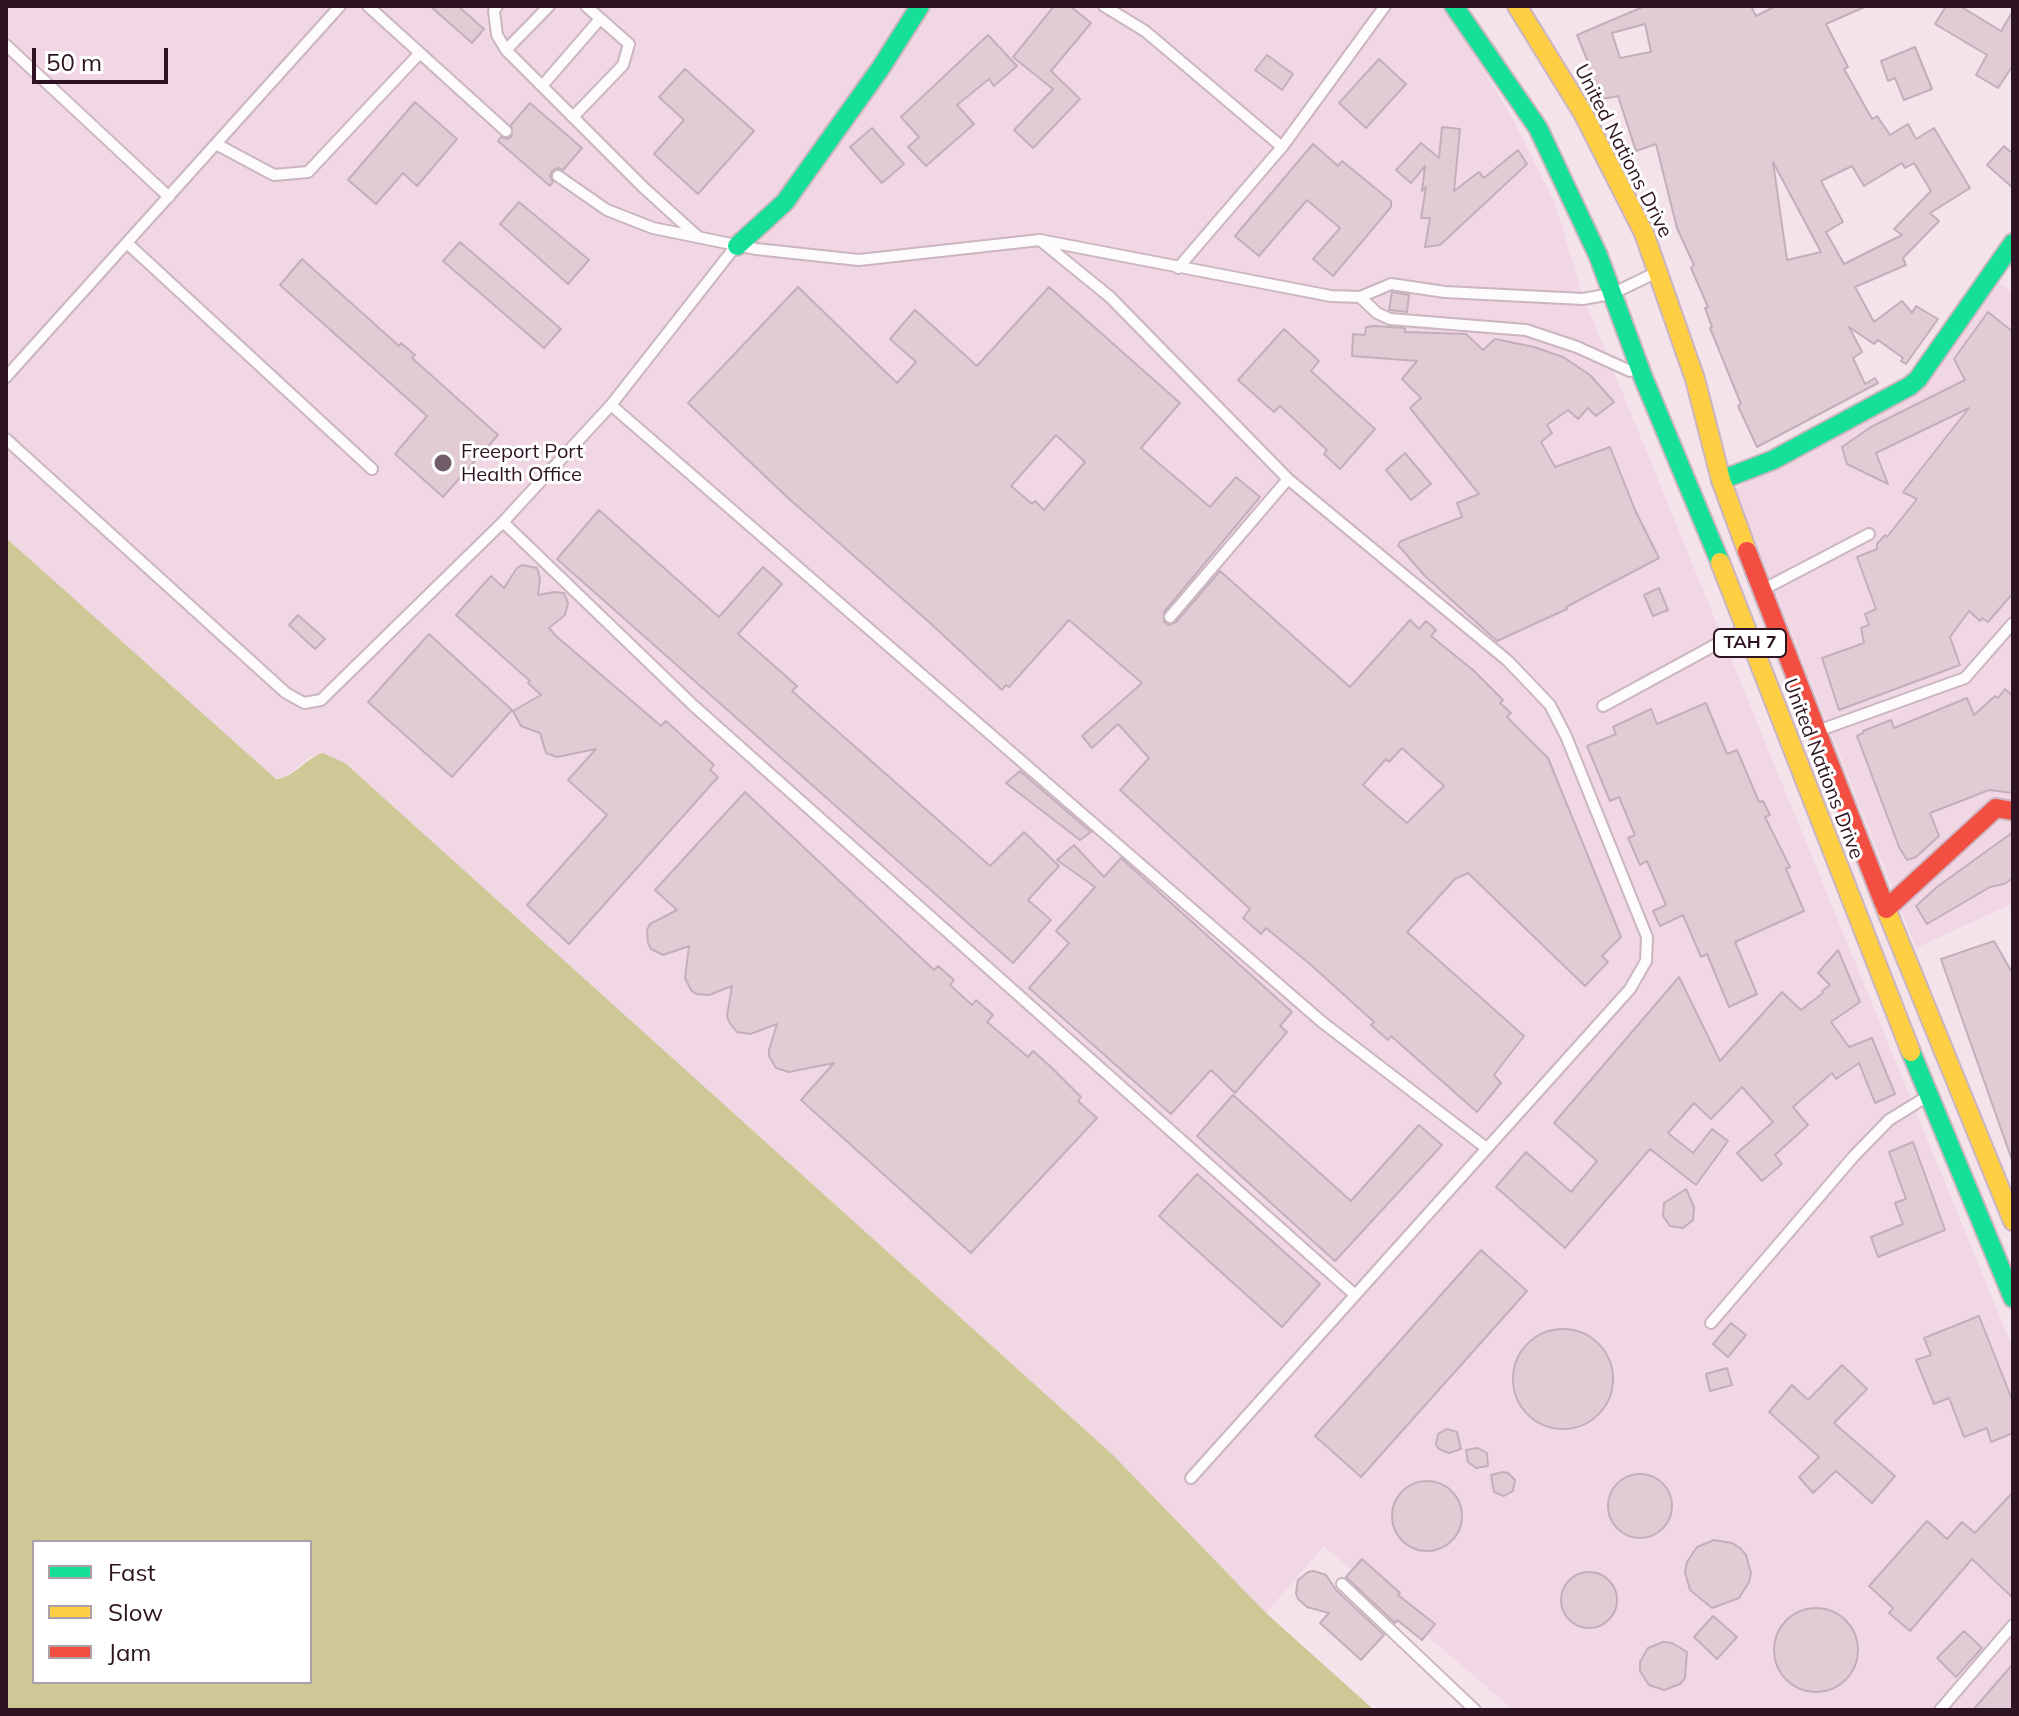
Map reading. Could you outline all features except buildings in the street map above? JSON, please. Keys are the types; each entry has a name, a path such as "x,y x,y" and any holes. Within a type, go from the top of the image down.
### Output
{"main road":[{"path":"737,246 785,202 880,69 920,6"},
{"name":"United Nations Drive","path":"1454,6 1538,128 1613,294 1643,377 1729,583 1928,1096 2013,1298"},
{"name":"United Nations Drive","path":"1517,6 1583,113 1644,233 1695,379 1721,480 1761,591 2013,1221"},
{"path":"1721,480 1773,460 1910,386 1918,379 2013,243"},
{"path":"1886,909 1996,808 2013,811"}],"lane":[{"path":"6,377 340,6"},
{"path":"368,6 506,131"},
{"path":"497,6 494,11 497,35 506,50 698,237"},
{"path":"506,50 549,6"},
{"path":"573,117 623,65 629,44 586,6"},
{"path":"1104,6 1145,31 1282,147"},
{"path":"1178,268 1282,147 1385,6"},
{"path":"542,86 600,19"},
{"path":"6,45 169,197"},
{"path":"216,144 274,175 308,172 419,54"},
{"path":"558,176 607,210 653,228 737,246 859,260 1040,240 1331,296 1360,297 1391,284 1445,292 1583,299 1613,294 1658,271"},
{"path":"1040,240 1110,297 1288,479 1478,635 1550,705 1566,736 1647,937 1646,961 1630,989 1191,1478"},
{"path":"127,243 372,469"},
{"path":"6,439 286,693 304,703 321,700 503,522 611,405 737,246"},
{"path":"1360,297 1377,313 1390,319 1526,330 1545,335 1643,377"},
{"path":"611,405 1322,1022 1485,1147"},
{"path":"1170,617 1288,479"},
{"path":"503,522 694,706 1354,1294"},
{"path":"1761,591 1869,534"},
{"path":"1817,732 1965,678 2013,623"},
{"path":"1603,706 1745,629"},
{"path":"1711,1323 1854,1156 1889,1120 1928,1096"},
{"path":"1342,1584 1475,1710"},
{"path":"1940,1710 2013,1625"}],"shaded area":[{"path":"6,6 1445,6 1512,117 1554,201 1583,296 2013,1349 2013,1710 1513,1710 1324,1546 1266,1613 1113,1455 345,763 311,756 281,780 267,773 6,538"},
{"path":"1999,283 2013,293 2013,903 1916,948 1735,489 1933,367"},
{"path":"6,538 276,779 288,776 323,753 345,763 1113,1455 1266,1613 1374,1710 6,1710"}],"traffic: fast":[{"path":"737,246 785,202 880,69 920,6"},
{"path":"1454,6 1538,128 1598,255 1643,377 1720,562"},
{"path":"1721,480 1773,460 1910,386 1918,379 2013,243"},
{"path":"1911,1052 2013,1298"}],"traffic: slow":[{"path":"1517,6 1583,113 1644,233 1695,379 1721,480 1747,551"},
{"path":"1720,562 1911,1052"},
{"path":"1884,904 2013,1221"}],"traffic: jam":[{"path":"1747,551 1884,904"},
{"path":"1886,909 1996,808 2013,811"}],"place":[{"name":"Freeport Port Health Office","path":"443,463"}]}
